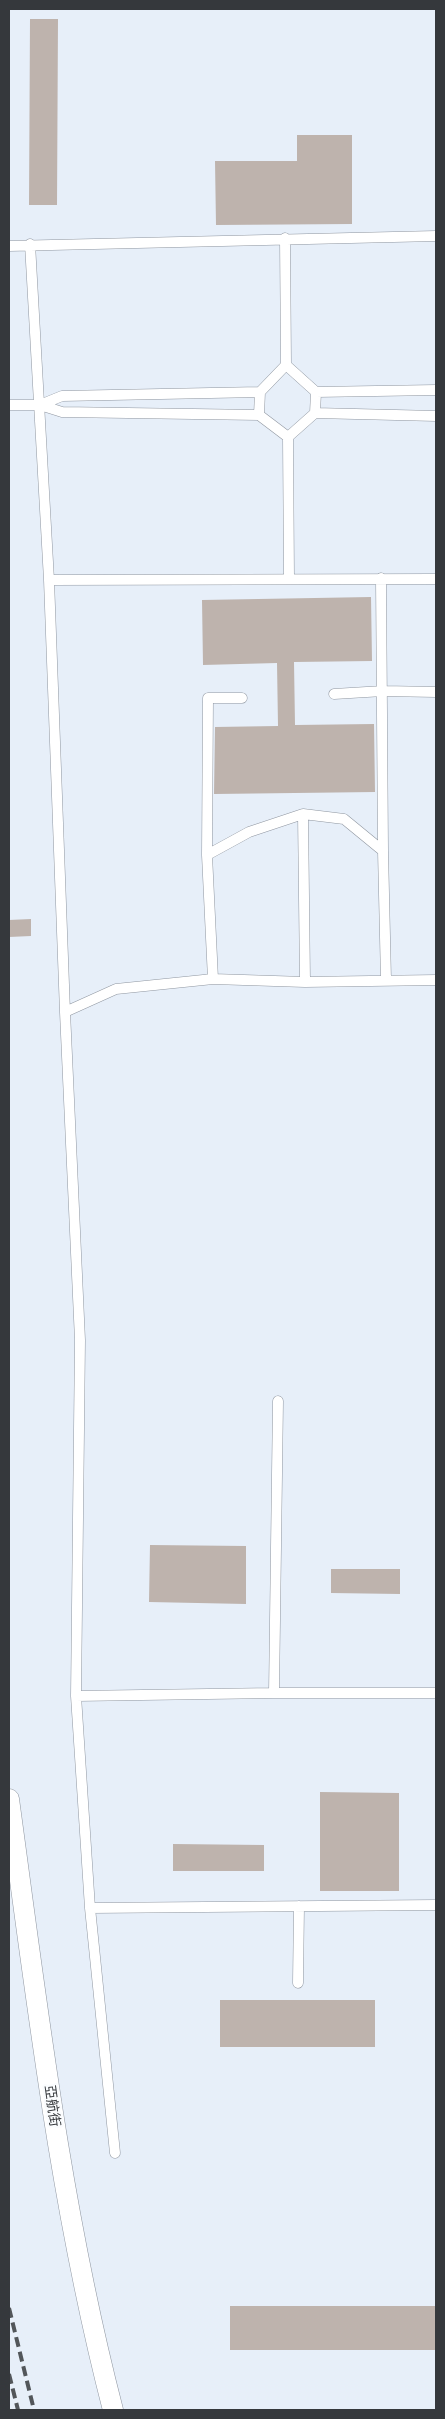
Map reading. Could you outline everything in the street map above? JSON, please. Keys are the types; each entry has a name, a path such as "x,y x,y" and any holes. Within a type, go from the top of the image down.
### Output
{"street":[{"name":"亞航街","path":"9,1799 59,2154 93,2334 113,2410"}],"lane":[{"path":"9,246 285,238 436,236"},
{"path":"259,415 260,392 286,365 285,238"},
{"path":"30,244 49,580 65,1012 80,1340 76,1696 90,1908 115,2153"},
{"path":"286,365 316,392 436,390"},
{"path":"40,405 62,396 260,392"},
{"path":"315,413 316,392"},
{"path":"9,405 40,405 62,412 259,415 288,437"},
{"path":"289,579 288,437 315,413 436,416"},
{"path":"382,578 383,851 386,980"},
{"path":"49,580 436,578"},
{"path":"334,694 383,691 436,692"},
{"path":"213,979 207,855 208,698 242,698"},
{"path":"207,855 249,832 303,814 344,819 383,851"},
{"path":"303,814 305,982"},
{"path":"65,1012 116,988 213,979 305,982 436,980"},
{"path":"274,1693 278,1401"},
{"path":"76,1696 436,1693"},
{"path":"90,1908 436,1905"},
{"path":"298,1906 298,1983"}],"building":[{"path":"30,19 58,19 57,205 29,205"},
{"path":"297,135 352,135 352,224 216,225 215,161 297,161"},
{"path":"371,597 372,661 294,662 295,725 374,724 375,792 214,794 215,727 278,726 277,663 203,665 202,600"},
{"path":"31,919 31,936 9,937 9,920"},
{"path":"150,1545 246,1546 246,1604 149,1602"},
{"path":"331,1569 400,1569 400,1594 331,1593"},
{"path":"320,1792 399,1793 399,1891 320,1891"},
{"path":"173,1844 264,1845 264,1871 173,1871"},
{"path":"220,2000 375,2000 375,2047 220,2047"},
{"path":"230,2306 436,2306 436,2350 230,2350"}],"railway":[{"path":"9,2308 34,2410"},
{"path":"9,2374 18,2410"}]}
